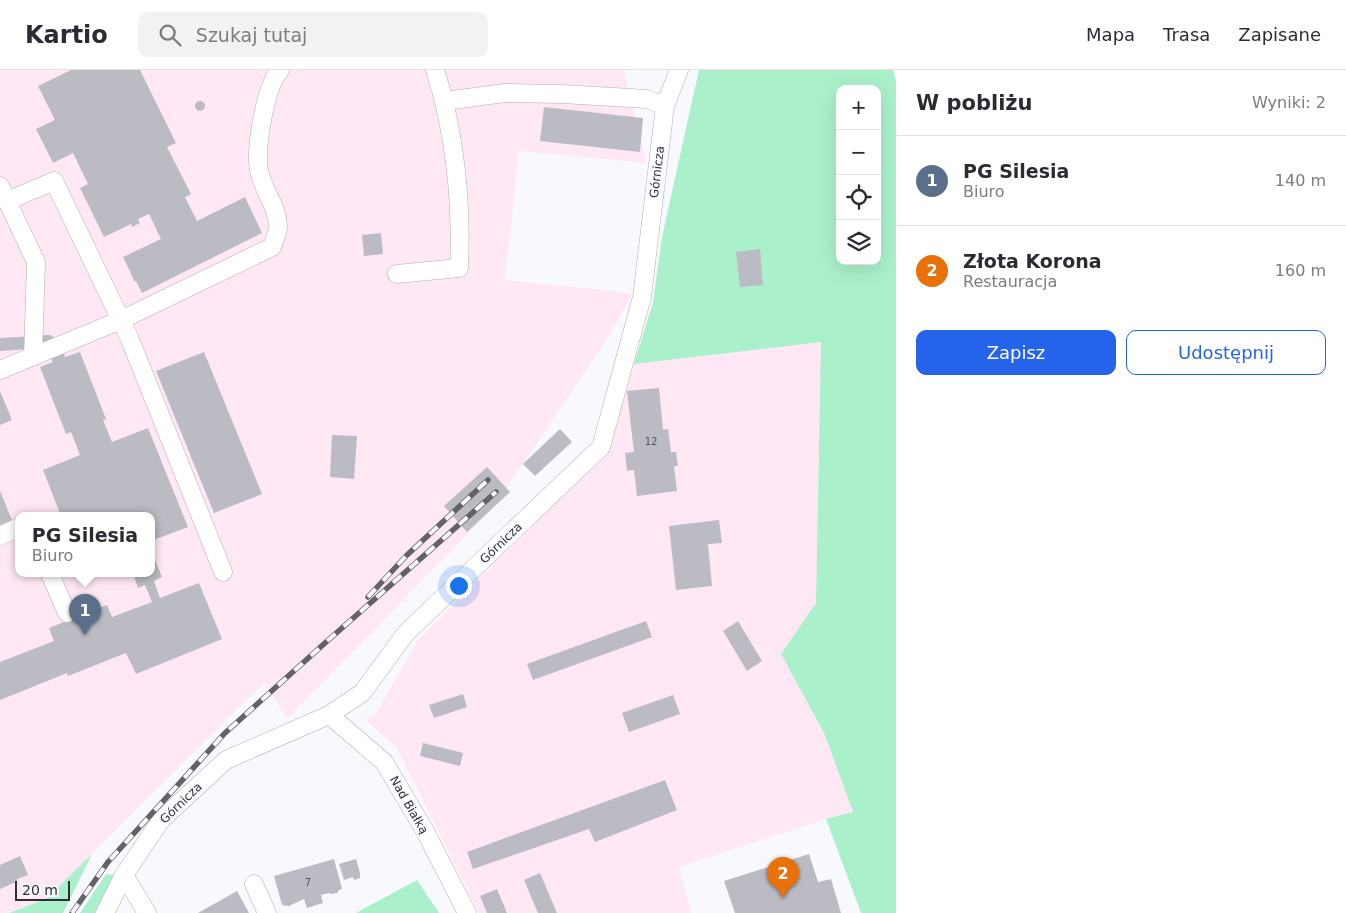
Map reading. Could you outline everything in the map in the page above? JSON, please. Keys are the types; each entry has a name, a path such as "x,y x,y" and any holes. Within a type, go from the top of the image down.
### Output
{"lane":[{"path":"0,370 121,320 272,247 279,226 259,170 259,147 263,108 274,76 280,70"},
{"path":"397,274 459,268 460,249 456,175 445,101 435,70"},
{"name":"Górnicza","path":"105,913 124,875 161,820 226,760 329,715 362,692 406,633 601,447 642,297 665,106 679,70"},
{"path":"445,101 505,93 562,94 647,99 665,106"},
{"path":"33,357 36,262 4,194 54,181 121,320 223,572"},
{"path":"0,536 15,529"},
{"path":"51,577 67,612"},
{"name":"Nad Białką","path":"329,715 384,762 424,831 467,913"},
{"path":"124,875 147,913"},
{"path":"254,884 267,913"}],"shaded area":[{"path":"0,70 624,70 646,163 519,151 505,280 633,293 606,341 493,508 287,719 264,683 46,899 9,913 0,913"},
{"path":"821,342 816,603 781,654 824,733 853,813 826,819 679,867 691,913 479,913 397,749 365,719 375,714 418,640 609,449 634,364"}],"green space":[{"path":"699,70 893,70 896,81 896,913 861,913 826,819 853,812 824,733 781,654 816,603 821,342 634,364 653,302 662,237"},
{"path":"92,854 63,913 9,913 46,899"},
{"path":"106,874 115,875 95,913 80,913"},
{"path":"417,880 439,913 356,913"}],"building":[{"path":"71,70 140,70 176,143 167,147 191,194 185,197 197,221 245,197 262,233 142,293 123,257 161,239 149,214 138,219 140,223 132,227 131,224 104,237 80,188 88,184 73,153 53,163 36,129 55,120 38,86"},
{"path":"198,101 202,101 205,106 204,110 198,111 195,108 195,104"},
{"path":"544,107 643,118 640,152 540,141"},
{"path":"381,233 383,254 364,256 362,235"},
{"path":"760,249 763,285 740,287 736,252"},
{"path":"50,335 57,339 65,357 80,352 106,419 103,420 112,442 148,428 188,527 155,539 155,512 59,512 43,470 80,455 71,432 66,434 40,367 53,362 46,348 0,351 0,338"},
{"path":"204,352 262,494 214,513 156,371"},
{"path":"659,388 663,430 668,429 671,452 676,452 678,466 674,466 677,491 637,496 634,470 627,471 625,453 634,452 627,391"},
{"path":"0,391 12,420 0,425"},
{"path":"560,429 572,442 535,476 523,464"},
{"path":"332,435 357,436 354,479 330,477"},
{"path":"487,467 510,492 467,532 444,506"},
{"path":"0,491 12,520 0,525"},
{"path":"719,520 722,543 708,544 712,586 676,590 669,526"},
{"path":"155,560 162,577 154,581 160,598 199,583 222,639 136,674 126,653 68,676 67,673 0,700 0,662 54,641 49,628 107,605 112,617 152,602 145,585 138,588 134,577 155,577"},
{"path":"646,621 652,637 533,680 527,664"},
{"path":"738,621 762,661 747,671 723,631"},
{"path":"463,694 467,707 434,718 429,705"},
{"path":"673,695 680,714 629,732 622,713"},
{"path":"423,743 463,753 460,766 420,756"},
{"path":"665,780 677,810 595,842 589,829 473,869 467,852"},
{"path":"809,854 818,882 831,879 841,913 735,913 724,881"},
{"path":"20,856 28,875 0,889 0,865"},
{"path":"334,859 342,889 337,893 321,895 323,903 307,908 304,899 289,906 282,905 274,876"},
{"path":"356,859 360,878 354,880 353,877 344,880 339,864"},
{"path":"540,873 557,913 538,913 524,880"},
{"path":"497,889 507,913 487,913 480,896"},
{"path":"237,891 249,913 198,913"}],"railway":[{"path":"368,597 407,555 488,480"},
{"path":"72,913 108,862 225,733 496,492"}],"place":[{"name":"PG Silesia","path":"85,635"},
{"name":"Złota Korona","path":"783,898"}]}
